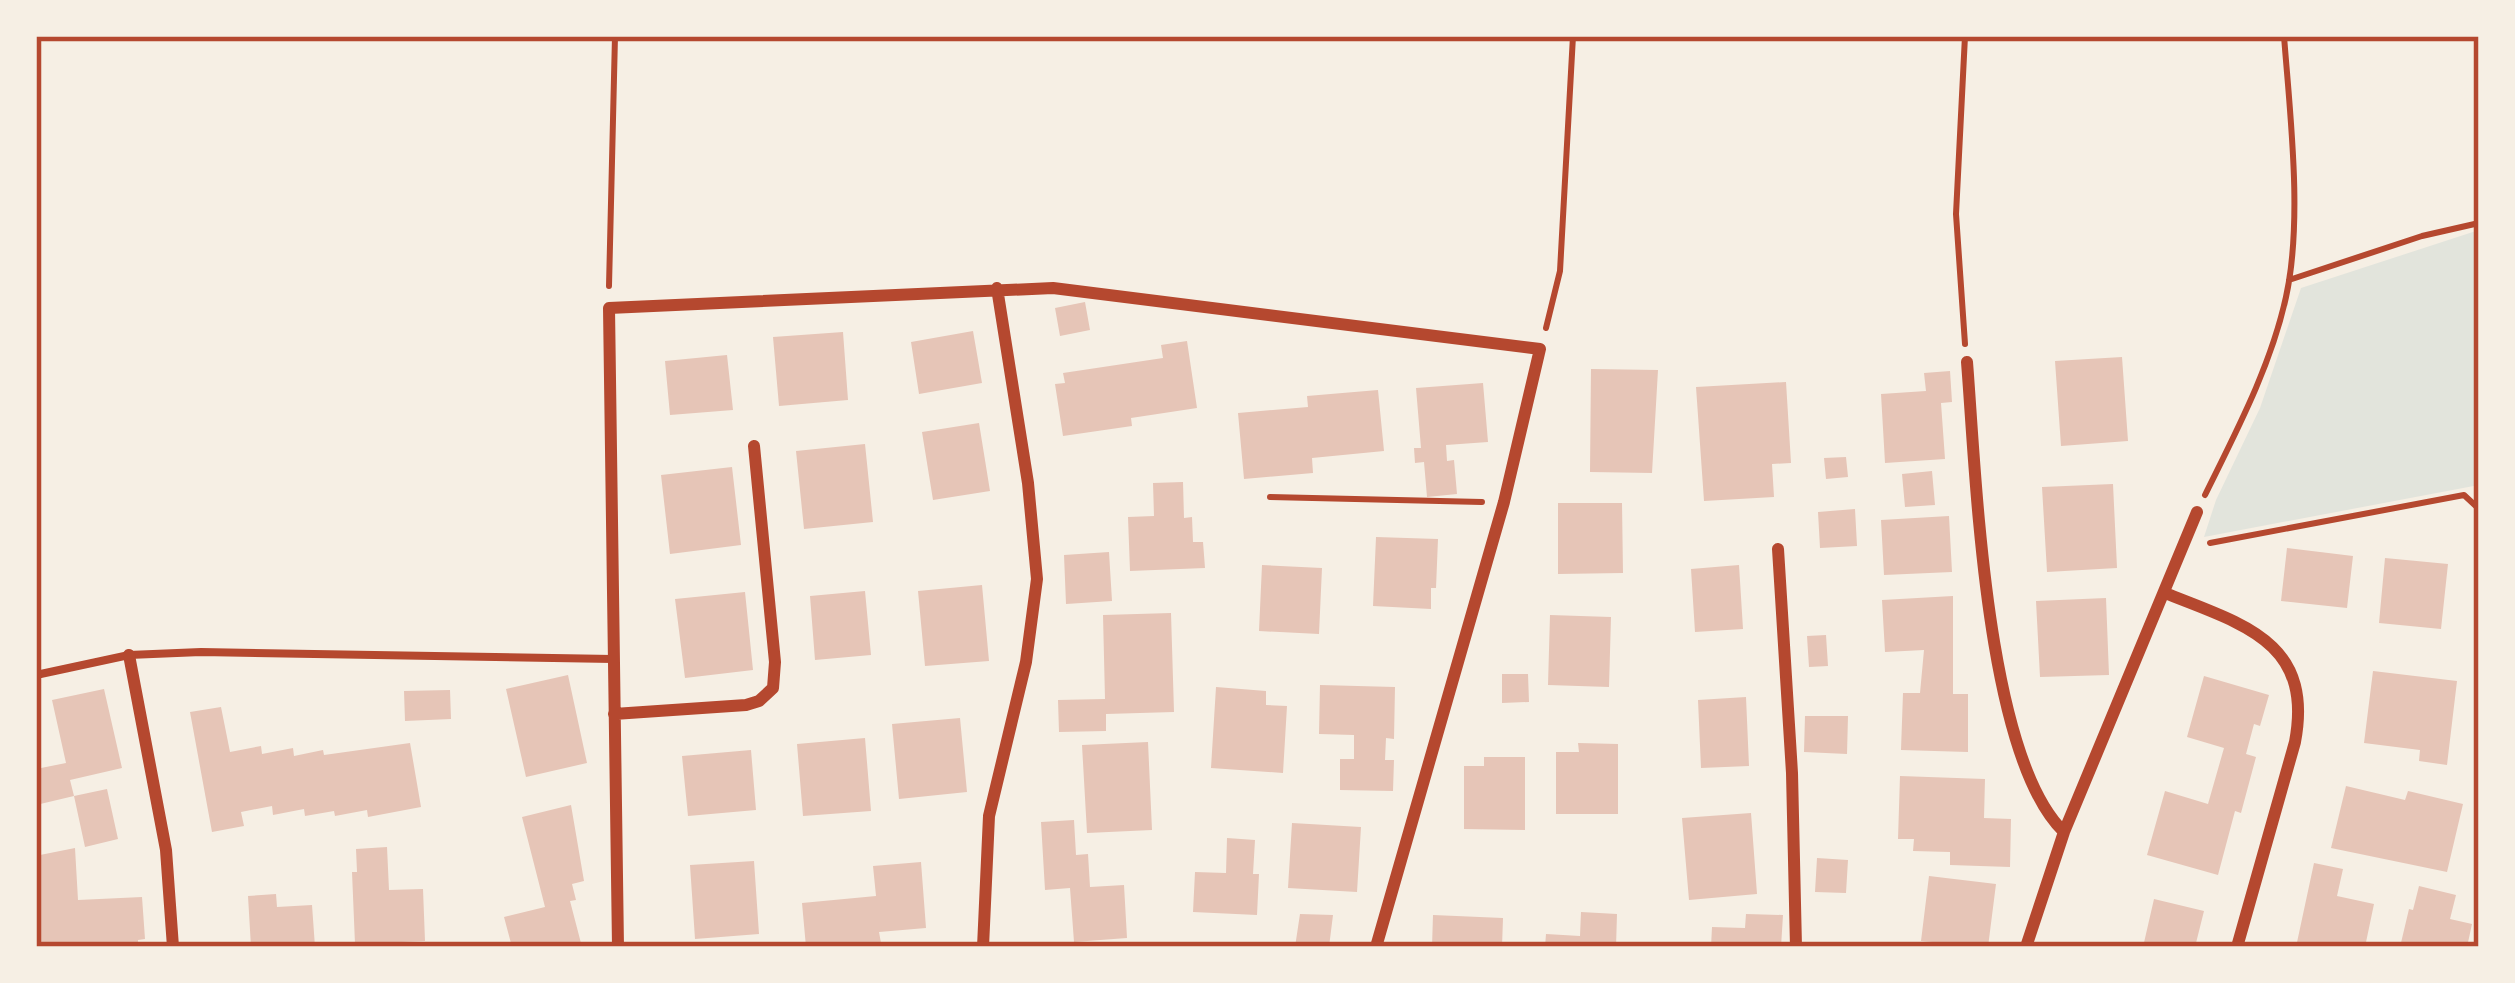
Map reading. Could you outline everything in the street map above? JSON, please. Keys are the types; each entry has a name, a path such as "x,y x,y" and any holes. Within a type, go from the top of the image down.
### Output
{"street":[{"path":"618,947 609,308 1053,288 1540,350 1504,502 1376,947"},
{"path":"983,947 989,816 1026,662 1036,579 1028,483 997,289"},
{"path":"1967,362 1982,544 2007,714 2032,788 2047,816 2064,832"},
{"path":"614,714 746,704 773,688 776,662 754,446"},
{"path":"2026,947 2064,832 2197,512"},
{"path":"1778,549 1792,773 1796,947"},
{"path":"2165,593 2260,634 2277,648 2290,669 2297,694 2300,718 2295,742 2237,947"},
{"path":"129,656 166,850 173,947"}],"lane":[{"path":"36,675 129,656 332,651 613,659"}],"path":[{"path":"609,308 616,36"},
{"path":"1540,350 1560,271 1573,36"},
{"path":"1965,36 1956,214 1967,362"},
{"path":"2197,512 2249,406 2286,300 2294,168 2284,36"},
{"path":"2289,280 2422,236 2479,223"},
{"path":"2183,548 2464,495 2479,508"},
{"path":"1270,497 1504,502"}],"shaded area":[{"path":"2479,230 2479,485 2204,537 2216,500 2260,408 2301,288"}],"building":[{"path":"1085,302 1090,330 1060,336 1055,308"},
{"path":"973,331 982,383 919,394 911,342"},
{"path":"843,332 848,400 779,406 773,337"},
{"path":"1187,341 1197,408 1131,418 1132,426 1063,436 1055,384 1065,383 1063,373 1163,358 1161,345"},
{"path":"727,355 733,410 670,415 665,361"},
{"path":"2122,357 2128,441 2061,446 2055,361"},
{"path":"1591,369 1658,370 1652,473 1590,472"},
{"path":"1950,371 1952,402 1941,403 1945,459 1885,463 1881,394 1926,391 1924,373"},
{"path":"1786,382 1791,463 1772,464 1774,497 1704,501 1696,387"},
{"path":"1483,383 1488,442 1446,445 1447,461 1454,460 1457,494 1427,497 1424,462 1415,463 1414,448 1421,448 1416,388"},
{"path":"1378,390 1384,451 1312,458 1313,473 1244,479 1238,413 1308,407 1307,396"},
{"path":"979,423 990,491 933,500 922,432"},
{"path":"865,444 873,522 804,529 796,451"},
{"path":"1846,457 1848,477 1826,479 1824,458"},
{"path":"732,467 741,545 670,554 661,475"},
{"path":"1932,471 1935,505 1905,507 1902,474"},
{"path":"1183,482 1184,518 1192,517 1193,542 1203,542 1205,568 1130,571 1128,517 1154,516 1153,483"},
{"path":"2113,484 2117,568 2047,572 2042,487"},
{"path":"1558,503 1622,503 1623,573 1558,574"},
{"path":"1855,509 1857,546 1820,548 1818,512"},
{"path":"1949,516 1952,572 1884,575 1881,520"},
{"path":"1376,537 1438,539 1431,609 1373,606"},
{"path":"2287,548 2353,556 2347,608 2281,601"},
{"path":"1109,552 1112,601 1066,604 1064,555"},
{"path":"2385,558 2448,564 2441,629 2379,623"},
{"path":"1262,565 1322,568 1319,634 1259,631"},
{"path":"1739,565 1743,629 1695,632 1691,569"},
{"path":"982,585 989,661 925,666 918,591"},
{"path":"865,591 871,655 815,660 810,596"},
{"path":"745,592 753,670 685,678 675,599"},
{"path":"1953,596 1953,694 1968,694 1968,752 1901,750 1903,693 1920,693 1924,650 1885,652 1882,600"},
{"path":"2106,598 2109,675 2040,677 2036,601"},
{"path":"1171,613 1174,712 1106,714 1106,731 1059,732 1058,700 1105,699 1103,615"},
{"path":"1550,615 1611,617 1609,687 1548,685"},
{"path":"1826,635 1828,666 1809,667 1807,636"},
{"path":"2373,671 2457,681 2447,765 2419,761 2420,750 2364,743"},
{"path":"1502,674 1528,674 1529,702 1502,703"},
{"path":"568,675 587,763 526,777 506,689"},
{"path":"2204,676 2269,695 2260,726 2254,724 2246,754 2256,757 2218,875 2147,855 2165,791 2208,804 2224,748 2187,737"},
{"path":"1320,685 1395,687 1394,739 1386,738 1385,760 1394,760 1393,791 1340,790 1340,759 1354,759 1354,735 1319,734"},
{"path":"1216,687 1266,691 1266,705 1287,706 1283,773 1211,768"},
{"path":"104,689 122,768 70,780 74,796 36,805 36,769 66,763 52,700"},
{"path":"450,690 451,719 405,721 404,691"},
{"path":"1746,697 1749,766 1701,768 1698,700"},
{"path":"221,707 230,752 261,746 262,754 293,748 294,756 323,750 324,755 410,743 421,807 368,817 367,810 305,816 304,809 273,815 272,806 241,812 244,826 212,832 190,712"},
{"path":"1805,716 1848,716 1847,754 1804,752"},
{"path":"960,718 967,792 899,799 892,724"},
{"path":"865,738 871,811 803,816 797,744"},
{"path":"1148,742 1152,830 1087,833 1082,745"},
{"path":"1578,743 1618,744 1618,814 1556,814 1556,752 1579,752"},
{"path":"751,750 756,810 688,816 682,756"},
{"path":"1484,757 1525,757 1525,830 1464,829 1464,766 1484,766"},
{"path":"1900,776 1985,779 1984,818 2011,819 2010,867 1950,865 1950,852 1913,851 1914,839 1898,839"},
{"path":"2346,786 2405,800 2408,791 2463,804 2447,872 2331,848"},
{"path":"107,789 118,839 85,847 74,796"},
{"path":"571,805 584,881 572,884 576,900 570,901 582,947 512,947 504,917 545,907 522,817"},
{"path":"1751,813 1757,894 1689,900 1682,818"},
{"path":"1074,820 1076,855 1088,854 1090,887 1124,885 1127,938 1074,942 1070,888 1045,890 1041,822"},
{"path":"1292,823 1361,827 1357,892 1288,888"},
{"path":"1227,838 1255,840 1257,915 1193,912 1195,872 1226,873"},
{"path":"387,847 389,890 423,889 425,941 355,944 352,872 357,872 356,849"},
{"path":"75,848 78,900 142,897 145,939 138,940 138,947 36,947 40,855"},
{"path":"1817,858 1848,860 1846,893 1815,892"},
{"path":"754,861 759,934 695,939 690,865"},
{"path":"921,862 926,928 879,932 881,943 806,947 802,903 876,896 873,866"},
{"path":"2314,863 2343,869 2337,896 2374,904 2365,947 2296,947"},
{"path":"1929,876 1996,884 1988,947 1921,941"},
{"path":"2419,886 2456,895 2450,919 2472,924 2467,947 2400,947"},
{"path":"276,894 277,907 312,905 315,947 251,947 248,896"},
{"path":"2154,899 2204,911 2195,947 2143,947"},
{"path":"1581,912 1617,914 1616,947 1545,947 1546,934 1580,936"},
{"path":"1300,914 1333,915 1329,947 1295,947"},
{"path":"1746,914 1783,915 1781,947 1711,947 1712,927 1745,928"},
{"path":"1433,915 1503,918 1502,947 1432,947"}]}
